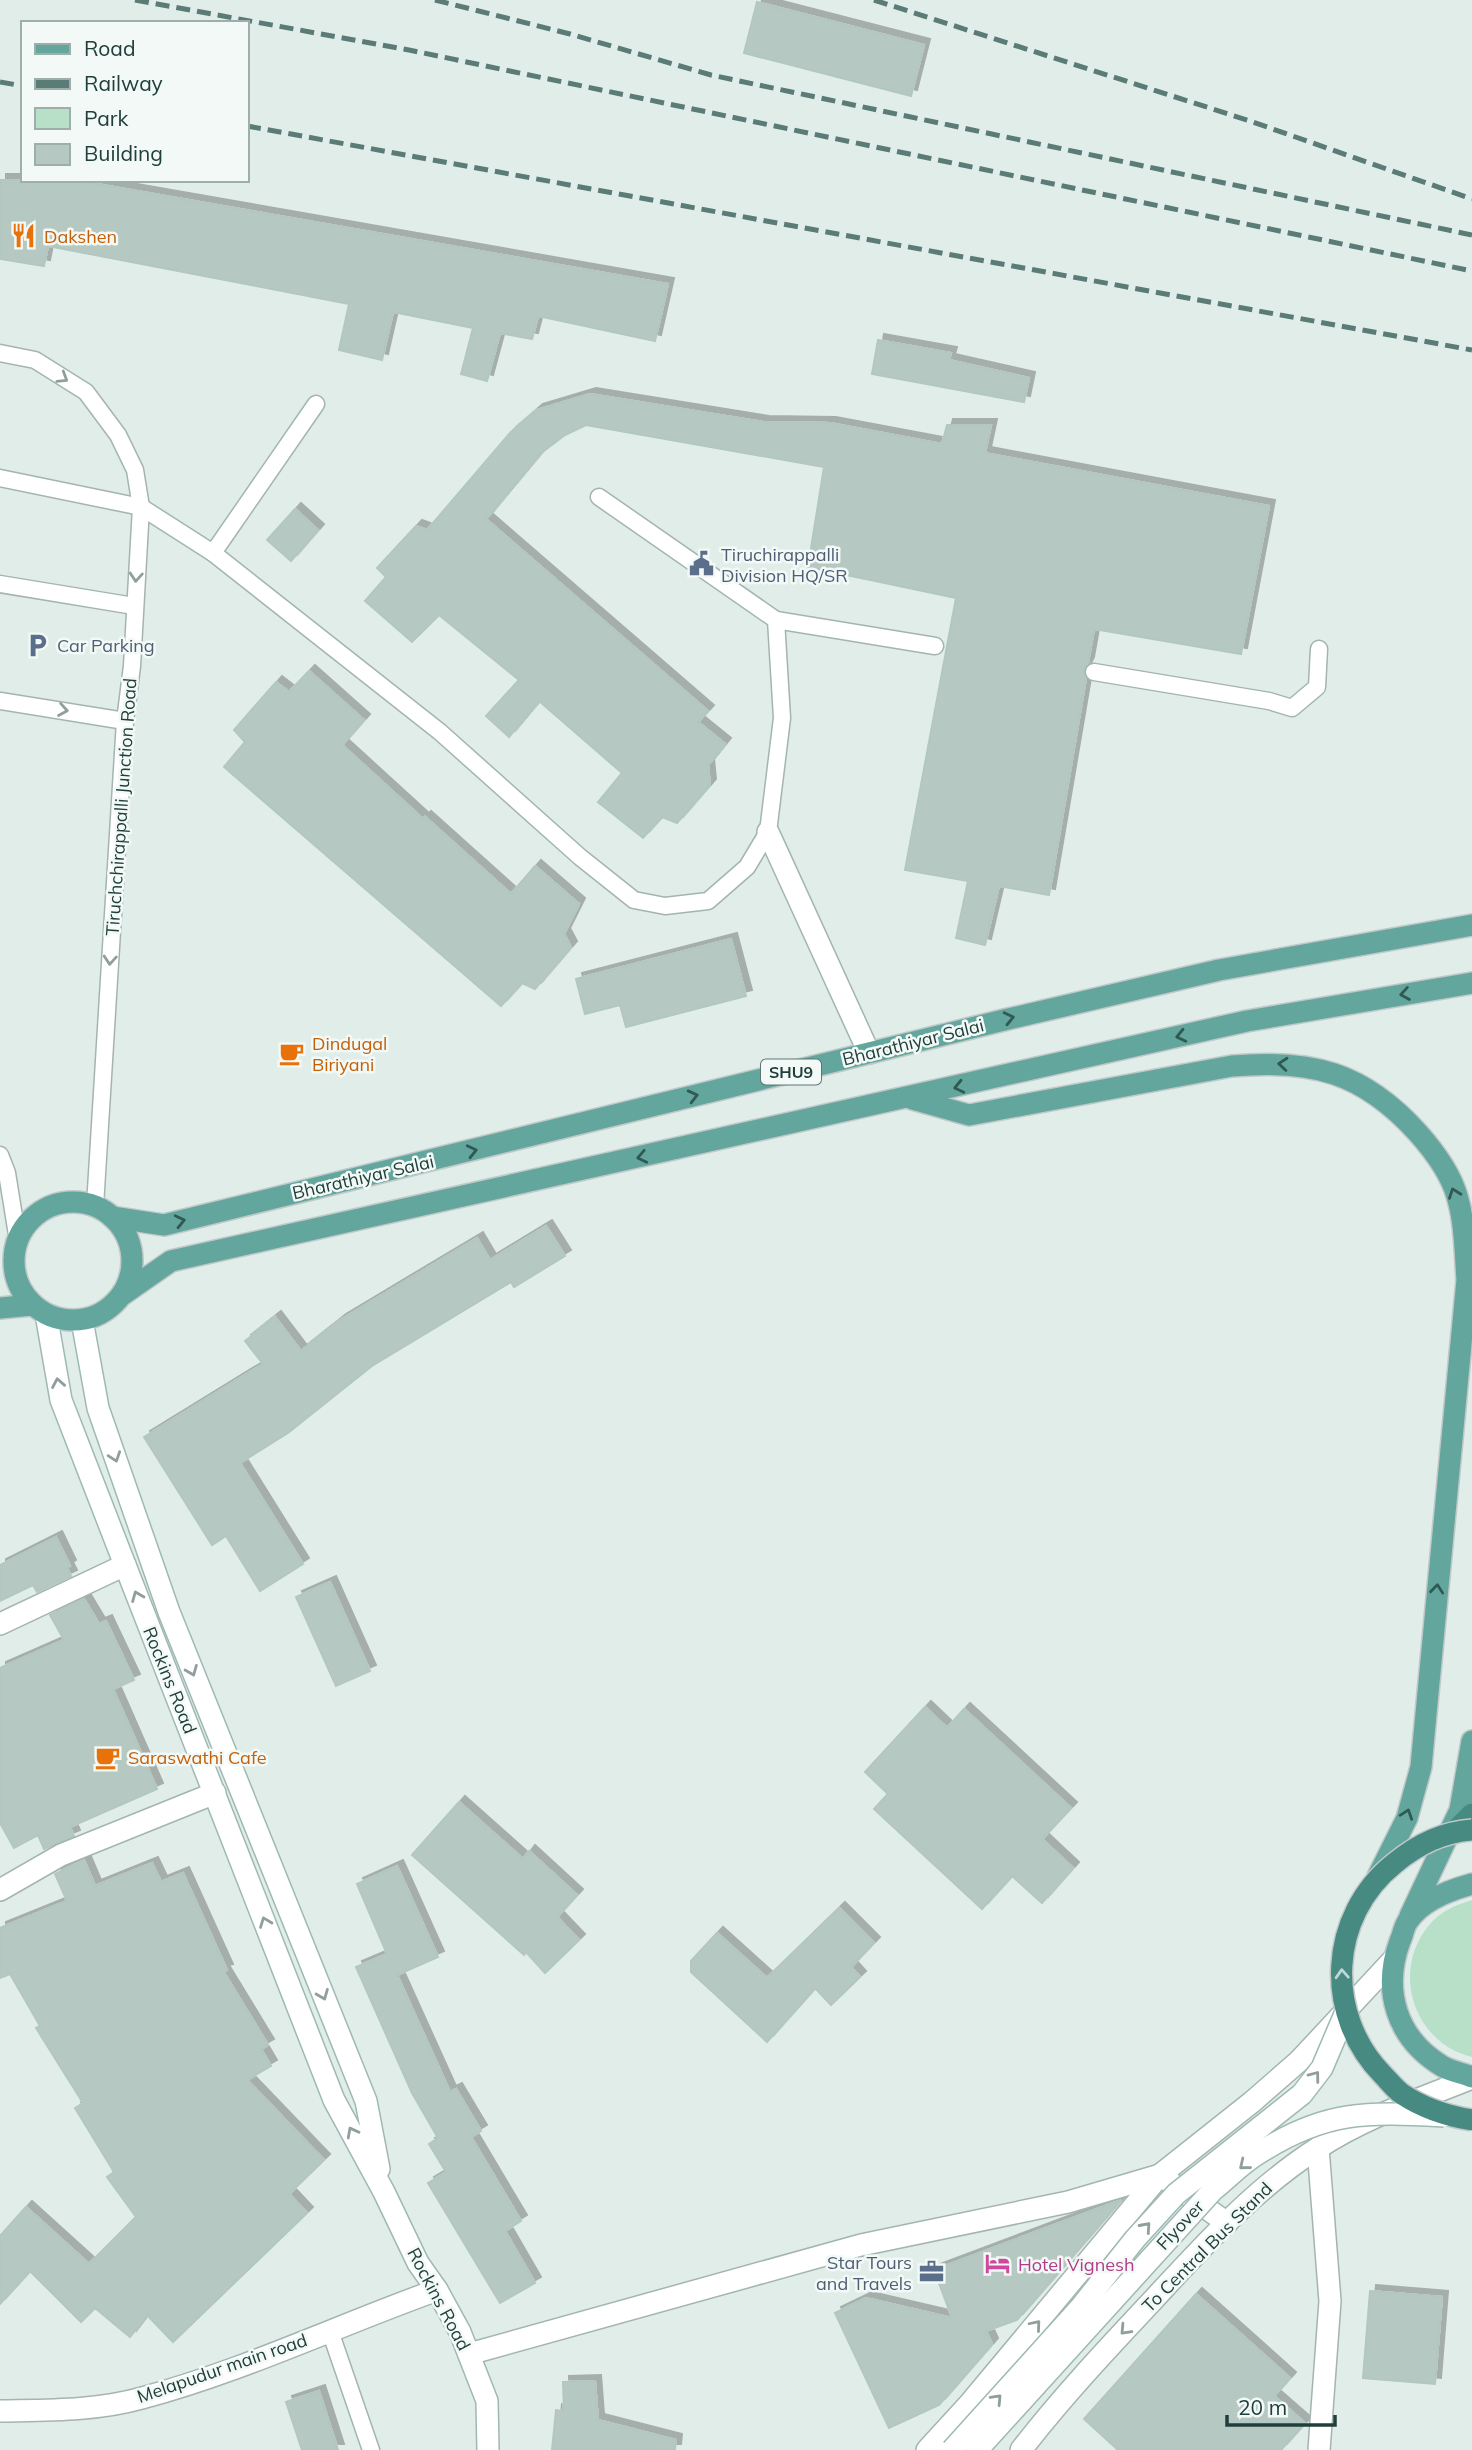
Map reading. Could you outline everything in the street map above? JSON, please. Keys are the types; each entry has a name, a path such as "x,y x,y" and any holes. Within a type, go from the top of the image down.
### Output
{"highway":[{"path":"1472,1814 1463,1831 1412,1849 1378,1876 1352,1917 1340,1965 1345,2014 1367,2059 1401,2094 1446,2116 1472,2120"}],"main road":[{"path":"768,832 869,1053"},
{"name":"Bharathiyar Salai","path":"104,1211 164,1225 1219,970 1472,925"},
{"path":"0,1308 39,1310 64,1320 82,1320 111,1307 122,1295 171,1261 1247,1021 1472,983"},
{"path":"908,1098 969,1115 1232,1066 1308,1066 1342,1075 1378,1095 1406,1120 1438,1155 1457,1196 1465,1243 1467,1280 1421,1767 1407,1818 1378,1876"},
{"name":"SHU9","path":"10,1255 24,1226 38,1212 56,1204 76,1202 104,1211"},
{"path":"104,1211 123,1230 130,1246 132,1263 129,1280 122,1295"},
{"path":"10,1255 22,1292 39,1310"},
{"name":"Rockins Road","path":"39,1310 61,1400 334,2100 384,2192 418,2263 437,2290 460,2332 469,2354 487,2401 488,2450"},
{"name":"Rockins Road","path":"82,1320 98,1408 169,1612 366,2101 384,2192"},
{"path":"0,1624 125,1565"},
{"path":"1472,1743 1472,1751"},
{"path":"1472,1743 1461,1810 1408,1921 1393,1960 1391,1992 1400,2022 1418,2048 1443,2067 1472,2077"},
{"path":"0,1890 61,1854 215,1793"},
{"path":"1408,1921 1423,1907 1450,1890 1472,1884"},
{"path":"927,2450 971,2402 1160,2175 1299,2061 1393,1960"},
{"name":"Flyover","path":"952,2450 1081,2307 1135,2239 1176,2194 1302,2094 1322,2068 1345,2014"},
{"name":"To Central Bus Stand","path":"1021,2450 1059,2402 1266,2185 1318,2148 1371,2118 1472,2077"},
{"name":"Flyover","path":"977,2450 1213,2190 1257,2154 1302,2129 1330,2119 1388,2113 1446,2116"},
{"path":"1318,2148 1330,2301 1319,2450"},
{"path":"1160,2175 1227,2223"},
{"path":"469,2354 861,2245 1069,2202 1160,2175"},
{"name":"Melapudur main road","path":"0,2411 70,2410 141,2399 248,2363 437,2290"}],"lane":[{"name":"Tiruchchirappalli Junction Road","path":"0,354 35,360 86,393 118,435 135,470 141,507 132,666 125,721 104,1211"},
{"path":"213,553 316,404"},
{"path":"0,478 141,507 213,553 440,732 580,857 634,900 666,906 708,901 747,867 768,832 782,718 776,620"},
{"path":"599,497 776,620 935,646"},
{"path":"0,584 134,607"},
{"path":"1094,672 1269,701 1293,708 1317,687 1319,649"},
{"path":"0,701 125,721"},
{"path":"0,1156 7,1172 10,1255"},
{"path":"330,2331 371,2450"}],"green space":[{"path":"1472,1900 1472,2057 1452,2049 1435,2037 1422,2021 1410,1983 1411,1962 1418,1942 1430,1924 1449,1909"}],"building":[{"path":"757,2 924,45 911,96 744,53"},
{"path":"0,180 85,182 668,284 655,341 538,316 532,339 500,333 487,381 461,374 473,328 393,312 382,360 339,350 349,304 48,246 44,266 0,259"},
{"path":"878,340 951,353 949,360 1029,378 1024,402 872,374"},
{"path":"590,394 763,422 830,423 942,444 947,425 991,425 985,453 1269,506 1241,654 1094,629 1084,671 1086,678 1049,895 999,886 985,945 956,938 968,881 905,870 956,598 808,567 824,467 586,425 565,435 540,454 486,519 708,711 698,722 725,744 708,765 710,785 677,823 662,817 643,838 598,802 622,773 539,701 509,737 486,716 519,680 439,615 412,642 365,601 386,577 377,568 416,526 427,530 510,433 537,410"},
{"path":"295,509 318,530 291,561 267,540"},
{"path":"309,671 364,720 342,745 423,819 425,817 511,894 535,866 579,904 564,934 571,947 535,989 522,983 501,1006 224,767 245,742 234,730 276,682 289,692"},
{"path":"731,939 746,996 626,1027 620,1005 585,1014 576,979"},
{"path":"546,1226 565,1256 514,1287 511,1282 372,1366 288,1433 240,1463 303,1564 260,1591 226,1536 212,1545 144,1437 263,1364 245,1341 275,1317 301,1351 340,1320 477,1238 490,1260"},
{"path":"56,1537 70,1566 67,1568 71,1576 37,1592 33,1585 0,1601 0,1565"},
{"path":"330,1582 370,1671 336,1686 296,1597"},
{"path":"84,1599 99,1624 106,1621 134,1680 113,1689 157,1789 70,1827 74,1836 44,1849 38,1835 14,1848 0,1823 0,1668 64,1640 50,1615"},
{"path":"925,1707 947,1728 964,1709 1071,1808 1042,1839 1073,1868 1042,1903 1012,1876 982,1909 874,1809 888,1794 865,1772"},
{"path":"459,1802 523,1859 529,1851 577,1895 557,1917 579,1940 545,1973 526,1952 524,1955 412,1855"},
{"path":"84,1860 95,1886 152,1863 161,1882 183,1873 227,1970 223,1971 268,2045 261,2049 271,2066 247,2080 324,2160 289,2194 307,2213 173,2342 147,2315 130,2337 95,2308 81,2322 30,2271 0,2304 0,2236 26,2207 89,2264 136,2217 107,2177 114,2172 75,2108 83,2103 36,2028 40,2026 10,1974 0,1978 0,1928 67,1901 55,1874"},
{"path":"397,1866 438,1957 397,1975 450,2092 456,2089 481,2131 471,2137 521,2221 505,2231 535,2283 500,2303 428,2183 446,2172 429,2144 438,2138 412,2093 356,1967 387,1954 357,1884"},
{"path":"839,1908 874,1943 851,1967 860,1977 831,2005 815,1988 767,2042 691,1972 691,1961 717,1933 767,1978"},
{"path":"1121,2200 1017,2320 986,2331 992,2344 939,2405 889,2428 835,2313 866,2298 952,2318 934,2270"},
{"path":"1370,2291 1442,2297 1435,2384 1363,2378"},
{"path":"1196,2294 1290,2378 1274,2396 1305,2423 1281,2450 1118,2450 1084,2419"},
{"path":"595,2381 598,2420 676,2440 675,2450 552,2450 556,2410 564,2411 563,2382"},
{"path":"319,2391 338,2450 302,2450 286,2402"}],"railway":[{"path":"135,0 409,50 1472,271"},
{"path":"435,0 570,34 711,75 1472,235"},
{"path":"874,0 1250,121 1472,199"},
{"path":"0,82 21,86"},
{"path":"248,126 1472,350"}],"place":[{"name":"Dakshen","path":"24,236"},
{"name":"Tiruchirappalli Division HQ/SR","path":"701,564"},
{"name":"Car Parking","path":"37,645"},
{"name":"Dindugal Biriyani","path":"292,1053"},
{"name":"Saraswathi Cafe","path":"108,1757"},
{"name":"Hotel Vignesh","path":"998,2264"},
{"name":"Star Tours and Travels","path":"932,2272"}]}
